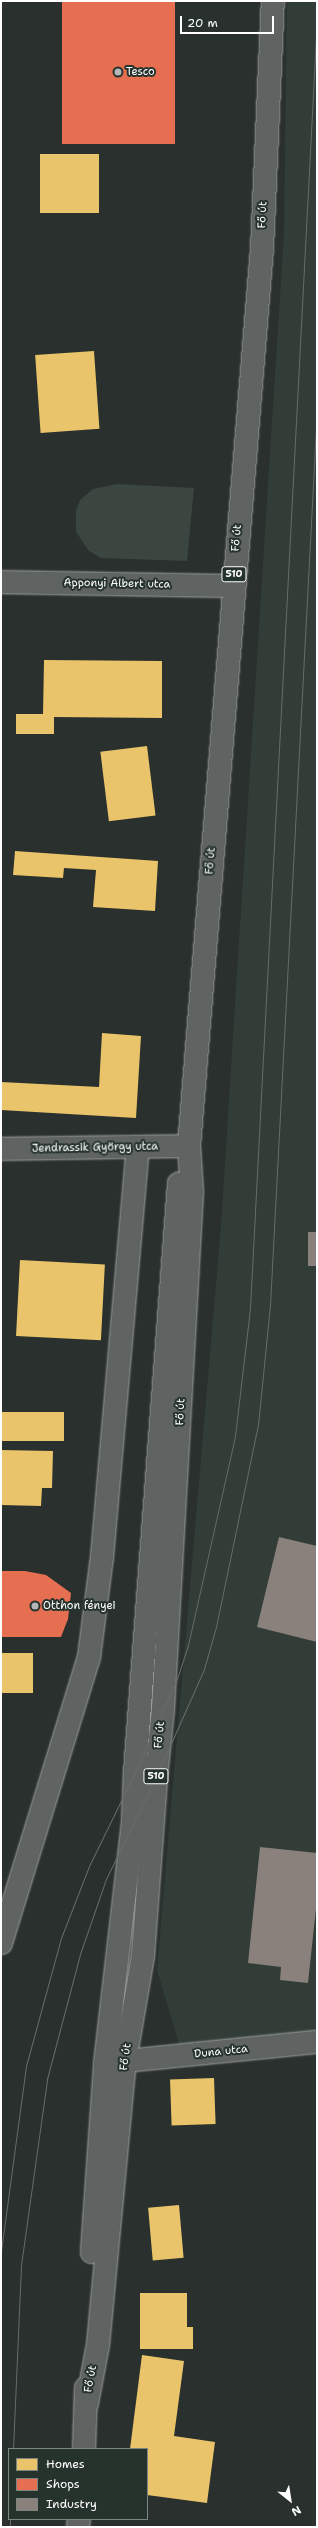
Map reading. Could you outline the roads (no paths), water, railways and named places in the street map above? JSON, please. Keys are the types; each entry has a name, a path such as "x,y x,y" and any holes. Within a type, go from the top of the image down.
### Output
{"main road":[{"name":"Fő út","path":"87,2403 98,2345 125,2061 143,1956 156,1777 163,1709 192,1192 189,1146 233,586 262,249 273,1"},
{"name":"Apponyi Albert utca","path":"1,582 233,586"},
{"name":"Fő út","path":"87,2403 86,2344 105,2064 133,1821 135,1772 177,1192 189,1146"},
{"name":"Jendrassik György utca","path":"1,1149 189,1146"},
{"path":"1,1943 89,1657 102,1557 138,1148"},
{"name":"Duna utca","path":"125,2061 317,2042"},
{"name":"510","path":"84,2448 87,2403"}],"tram line":[{"path":"1,2251 26,2066 61,1938 89,1866 135,1772 177,1679 188,1645 235,1436 250,1308 317,17"},
{"path":"13,2448 21,2265 47,2079 80,1954 106,1879 156,1777 204,1669 216,1627 258,1425 270,1305 317,409"},
{"path":"10,2520 10,2527"}],"place":[{"name":"Tesco","path":"118,72"},
{"name":"Otthon fényei","path":"35,1606"}]}
